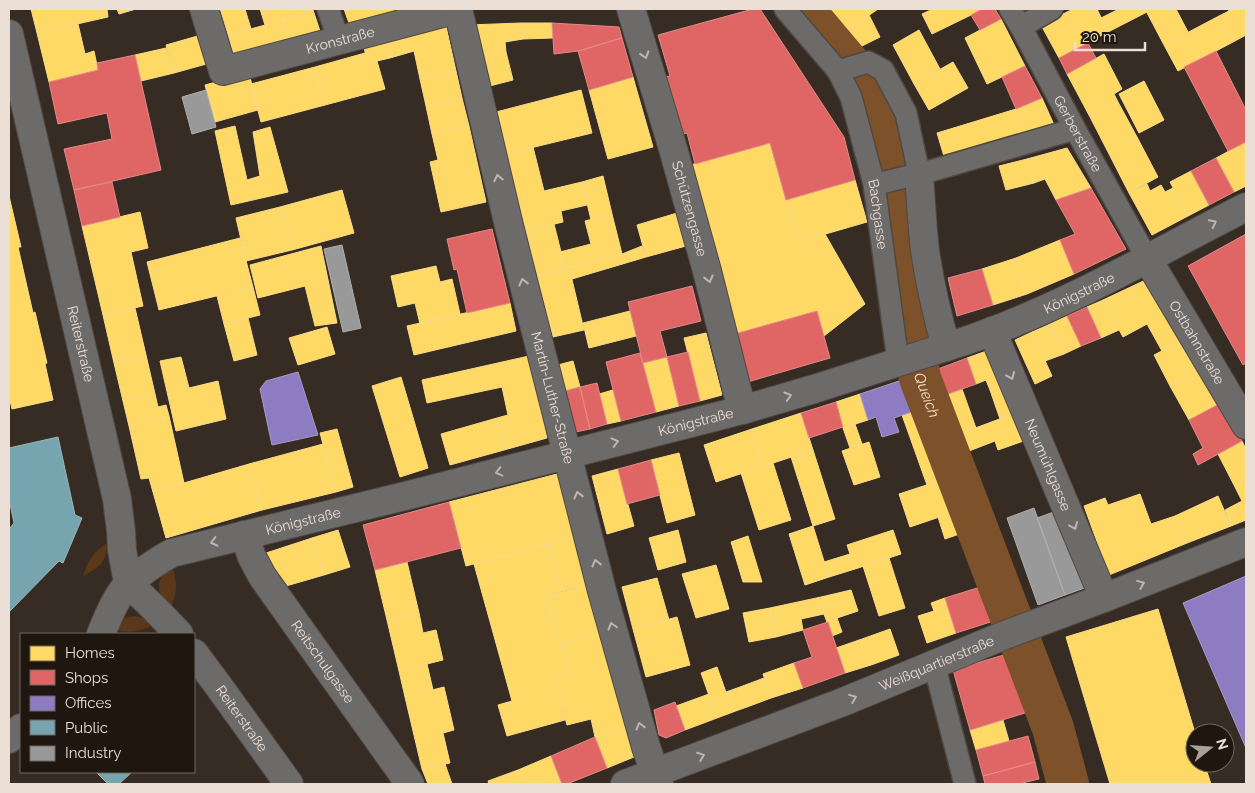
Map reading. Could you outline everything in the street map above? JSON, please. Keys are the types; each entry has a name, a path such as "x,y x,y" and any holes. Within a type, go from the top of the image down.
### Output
{"street":[{"name":"Kronstraße","path":"204,9 223,71 458,9"},
{"path":"328,9 339,41"},
{"name":"Martin-Luther-Straße","path":"458,9 509,226 602,591 646,747 657,778"},
{"name":"Schützengasse","path":"631,9 674,152 742,410"},
{"name":"Bachgasse","path":"785,9 841,70 851,97 874,184 898,361"},
{"path":"1016,18 1052,9"},
{"name":"Gerberstraße","path":"1016,18 1147,258"},
{"name":"Reiterstraße","path":"9,34 117,499 122,550 128,583"},
{"path":"841,70 868,62 883,70 906,113 899,178 922,225 941,348"},
{"path":"899,178 1075,129"},
{"name":"Königstraße","path":"128,583 172,553 742,410 814,389 992,331 1053,305 1132,267 1246,207"},
{"name":"Ostbahnstraße","path":"1147,258 1246,425"},
{"name":"Neumühlgasse","path":"992,331 1104,598"},
{"name":"Reitschulgasse","path":"244,535 252,557 262,576 410,784"},
{"name":"Weißquartierstraße","path":"625,784 657,778 684,763 792,722 1005,635 1246,542"},
{"path":"101,633 108,616 128,583 178,633"},
{"name":"Reiterstraße","path":"195,654 289,784"},
{"path":"934,664 965,784"},
{"path":"9,738 20,729"}],"shaded area":[{"path":"107,543 104,560 94,570 83,576 92,557"},
{"path":"172,565 176,586 171,606 162,597 159,583"},
{"path":"135,616 144,618 154,624 136,631 117,630 123,618"}],"building: Homes":[{"path":"31,9 107,9 108,17 37,33"},
{"path":"117,9 136,9 119,14"},
{"path":"220,9 245,9 251,29 228,35"},
{"path":"260,9 280,9 284,20 265,25"},
{"path":"280,9 312,9 313,10 284,20"},
{"path":"344,9 399,9 400,13 350,26"},
{"path":"818,9 840,9 828,21"},
{"path":"840,9 878,9 841,35 828,21"},
{"path":"933,9 968,9 971,15 932,34 922,14"},
{"path":"968,9 982,9 971,15"},
{"path":"1073,9 1097,9 1108,32 1059,58 1041,25"},
{"path":"1119,9 1145,9 1147,12 1108,32 1101,18"},
{"path":"1145,9 1176,9 1188,32 1164,45"},
{"path":"1228,9 1246,9 1246,35 1233,42 1219,16 1229,11"},
{"path":"313,10 321,34 292,43 284,20"},
{"path":"869,15 880,37 854,50 841,35"},
{"path":"1219,16 1233,42 1178,71 1164,45"},
{"path":"1001,19 1025,66 987,84 965,38"},
{"path":"284,20 292,43 235,60 228,35"},
{"path":"521,23 523,39 505,42 506,52 475,58 468,25"},
{"path":"521,23 552,23 553,38 523,39"},
{"path":"78,24 85,54 94,51 98,70 49,82 37,33"},
{"path":"446,26 456,71 420,79 414,51 390,58 385,38"},
{"path":"919,30 940,69 914,84 893,45"},
{"path":"201,35 210,63 174,73 166,45"},
{"path":"385,38 390,58 368,63 363,44"},
{"path":"166,48 174,73 141,81 135,55"},
{"path":"506,52 513,80 482,88 475,58"},
{"path":"365,53 368,63 377,61 385,89 325,105 315,67"},
{"path":"1104,54 1122,89 1114,94 1118,102 1090,117 1067,74"},
{"path":"953,62 968,88 929,110 914,84"},
{"path":"315,67 325,105 261,122 251,84"},
{"path":"456,71 462,98 426,106 420,79"},
{"path":"249,73 258,110 215,122 205,85"},
{"path":"633,77 653,147 608,159 589,90"},
{"path":"1144,81 1164,120 1139,133 1119,94"},
{"path":"581,90 592,133 506,154 496,112"},
{"path":"462,98 469,126 432,134 426,106"},
{"path":"1042,98 1055,127 1025,139 1016,109"},
{"path":"1118,102 1137,137 1108,152 1090,117"},
{"path":"1016,109 1025,139 946,163 937,133"},
{"path":"235,126 247,180 260,176 253,132 270,127 288,192 231,205 215,131"},
{"path":"469,126 486,202 441,212 430,162 438,160 432,134"},
{"path":"1137,137 1158,177 1129,193 1108,152"},
{"path":"1246,142 1246,186 1234,192 1216,158"},
{"path":"770,143 798,242 825,234 865,304 824,336 817,311 731,335 683,167"},
{"path":"533,147 544,191 582,182 587,205 561,211 563,222 526,231 506,154"},
{"path":"1067,148 1091,188 1056,200 1045,179 1034,183 1027,159"},
{"path":"1027,159 1034,183 1006,190 999,166"},
{"path":"1191,171 1209,205 1188,216 1170,182"},
{"path":"603,176 612,214 591,220 582,182"},
{"path":"855,180 867,222 798,242 786,200"},
{"path":"1147,184 1150,191 1161,185 1165,192 1173,188 1188,216 1152,235 1129,193"},
{"path":"342,190 354,233 292,250 280,207"},
{"path":"9,196 21,247 18,247 47,363 45,364 53,400 12,409 9,396"},
{"path":"280,207 292,250 246,261 236,218"},
{"path":"140,212 148,248 131,252 143,306 103,315 82,226"},
{"path":"677,213 686,246 646,257 637,225"},
{"path":"612,214 622,254 565,268 560,252 591,244 585,221"},
{"path":"554,224 565,268 537,276 526,231"},
{"path":"240,238 253,287 159,310 147,262"},
{"path":"1060,240 1074,274 1027,294 1016,258"},
{"path":"321,246 337,323 315,326 305,286 258,298 250,265"},
{"path":"642,246 646,257 572,279 569,267 622,254"},
{"path":"1016,258 1027,294 993,305 982,269"},
{"path":"436,266 440,282 452,279 460,314 420,324 415,303 398,307 391,276"},
{"path":"569,267 584,330 553,337 537,276"},
{"path":"1154,276 1187,338 1162,351 1147,324 1123,337 1103,300"},
{"path":"253,287 260,315 224,324 217,296"},
{"path":"1103,300 1119,330 1101,338 1087,307"},
{"path":"510,303 516,331 414,355 407,326"},
{"path":"135,308 146,355 114,363 103,315"},
{"path":"630,311 636,336 589,348 583,323"},
{"path":"1067,316 1081,346 1064,354 1050,324"},
{"path":"248,318 257,355 234,361 224,324"},
{"path":"1050,324 1064,354 1045,361 1032,332"},
{"path":"327,327 335,354 298,365 289,338"},
{"path":"1032,332 1052,376 1035,384 1015,340"},
{"path":"706,333 722,395 700,401 684,338"},
{"path":"1187,338 1203,369 1170,386 1154,355"},
{"path":"995,348 1009,383 990,390 986,380 976,384 967,358"},
{"path":"146,355 155,394 123,401 114,363"},
{"path":"529,356 547,438 504,450 497,418 508,415 502,387 427,403 422,380"},
{"path":"181,357 189,388 218,381 226,419 176,431 160,361"},
{"path":"667,357 679,406 656,412 643,363"},
{"path":"573,361 580,387 561,392 554,366"},
{"path":"1203,369 1221,403 1189,420 1170,386"},
{"path":"401,377 428,468 400,477 372,386"},
{"path":"1009,383 1021,411 1000,419 990,390"},
{"path":"962,389 976,428 962,433 948,394"},
{"path":"613,390 621,421 607,424 599,394"},
{"path":"155,394 158,407 166,405 169,416 129,426 123,401"},
{"path":"860,394 868,420 843,428 836,402"},
{"path":"926,407 951,477 927,485 902,415"},
{"path":"1021,411 1032,438 998,450 995,441 969,451 962,433"},
{"path":"801,413 813,450 764,466 752,429"},
{"path":"169,416 184,483 153,492 149,478 141,479 129,426"},
{"path":"497,418 504,450 450,465 441,434"},
{"path":"855,424 862,444 850,448 843,428"},
{"path":"337,429 353,487 336,492 320,433"},
{"path":"752,429 764,466 716,482 704,445"},
{"path":"1242,441 1246,449 1246,482 1235,487 1218,454"},
{"path":"869,442 880,477 854,485 842,451"},
{"path":"323,444 336,492 262,510 249,464"},
{"path":"813,450 835,519 813,526 791,457"},
{"path":"679,453 695,515 667,523 651,460"},
{"path":"773,463 791,520 759,530 741,473"},
{"path":"249,464 262,510 166,538 153,492"},
{"path":"618,469 634,526 607,534 592,476"},
{"path":"557,474 575,538 466,566 449,502"},
{"path":"951,477 963,509 910,527 899,494"},
{"path":"1246,482 1246,520 1231,526 1225,510 1242,501 1235,487"},
{"path":"1140,494 1151,524 1175,516 1187,543 1109,575 1084,506 1105,498 1108,505"},
{"path":"1218,496 1231,526 1187,543 1175,516"},
{"path":"963,509 971,530 945,539 938,517"},
{"path":"813,526 829,577 805,585 789,534"},
{"path":"338,530 350,567 324,575 312,538"},
{"path":"678,530 686,562 658,570 649,538"},
{"path":"893,530 901,554 855,569 847,545"},
{"path":"748,536 762,582 743,582 731,542"},
{"path":"312,538 324,575 286,586 263,554"},
{"path":"575,538 587,585 562,591 548,544"},
{"path":"548,544 562,591 547,596 569,677 555,681 565,720 507,736 498,705 512,701 474,564"},
{"path":"850,554 855,569 829,577 824,562"},
{"path":"889,558 905,608 879,616 863,566"},
{"path":"407,562 419,613 387,620 375,570"},
{"path":"716,565 729,609 696,618 682,574"},
{"path":"657,578 669,620 633,629 622,587"},
{"path":"587,585 600,633 560,644 547,596"},
{"path":"851,590 858,611 837,618 842,632 832,636 824,614 821,597"},
{"path":"821,597 824,614 801,619 803,630 776,637 770,608"},
{"path":"945,598 956,633 927,643 918,616 934,611 931,603"},
{"path":"770,608 776,637 749,642 743,613"},
{"path":"1158,609 1192,723 1185,723 1185,773 1207,773 1211,784 1110,784 1066,637"},
{"path":"419,613 423,633 436,630 443,660 399,671 387,620"},
{"path":"677,617 690,665 646,677 633,629"},
{"path":"890,629 899,655 871,665 862,639"},
{"path":"600,633 626,729 595,737 591,719 567,725 555,681 569,677 560,644"},
{"path":"862,639 871,665 845,673 836,648"},
{"path":"794,663 803,688 771,698 763,674"},
{"path":"427,664 433,690 405,697 399,671"},
{"path":"717,667 733,712 717,718 701,673"},
{"path":"764,678 771,698 747,707 740,687"},
{"path":"444,687 454,730 443,733 450,763 422,769 405,697"},
{"path":"740,687 747,707 733,712 726,692"},
{"path":"709,694 717,718 685,730 676,706"},
{"path":"1003,720 1009,741 976,750 970,730"},
{"path":"626,729 634,757 607,768 595,737"},
{"path":"551,756 562,784 524,784 518,770"},
{"path":"445,764 452,784 428,784 422,769"},
{"path":"518,770 524,784 489,784 488,781"}],"building: Shops":[{"path":"753,9 760,9 844,137 855,180 786,200 770,143 695,164 687,133 676,136 659,78 670,76 658,35"},
{"path":"982,9 995,9 1001,19 980,30 971,15"},
{"path":"552,23 619,27 622,38 578,51 554,54"},
{"path":"622,38 633,77 589,90 578,51"},
{"path":"1088,43 1096,58 1067,74 1059,58"},
{"path":"1216,51 1246,110 1246,142 1228,151 1184,67"},
{"path":"135,55 161,170 74,190 64,149 112,139 107,113 58,124 49,82 98,70 97,63"},
{"path":"1025,66 1042,98 1016,109 1002,77"},
{"path":"1216,158 1234,192 1209,205 1191,171"},
{"path":"112,182 120,217 82,226 74,190"},
{"path":"1091,188 1126,249 1074,274 1060,240 1075,234 1056,200"},
{"path":"492,229 510,303 467,313 457,269 454,270 447,239"},
{"path":"1246,234 1246,363 1243,365 1188,266"},
{"path":"982,269 993,305 957,316 948,278"},
{"path":"692,286 701,321 660,331 667,357 643,363 628,302"},
{"path":"1087,307 1101,338 1081,346 1067,316"},
{"path":"817,311 830,358 744,383 731,335"},
{"path":"688,352 700,401 679,406 667,357"},
{"path":"640,353 656,412 621,421 606,362"},
{"path":"967,358 976,384 948,394 938,369"},
{"path":"597,383 607,424 590,429 580,387"},
{"path":"580,387 590,429 571,433 561,392"},
{"path":"836,402 843,427 809,438 801,413"},
{"path":"1221,403 1242,441 1198,465 1193,454 1203,448 1189,420"},
{"path":"651,460 660,495 627,504 618,469"},
{"path":"449,502 461,548 375,570 363,525"},
{"path":"990,584 1003,618 956,633 945,598"},
{"path":"828,622 845,673 803,688 794,663 812,657 803,630"},
{"path":"1007,654 1025,713 970,730 953,670"},
{"path":"675,702 685,730 666,738 659,735 654,710"},
{"path":"1028,736 1035,762 983,776 976,750"},
{"path":"595,737 607,768 567,784 562,784 551,756"},
{"path":"1035,762 1039,779 1018,784 985,784 983,776"}],"building: Offices":[{"path":"298,372 318,435 272,445 260,389 266,381"},
{"path":"914,376 926,407 894,418 899,432 882,437 876,417 868,420 860,394"},
{"path":"1246,576 1246,748 1183,603"}],"building: Public":[{"path":"58,437 75,515 82,518 63,563 59,561 9,612 9,529 14,523 9,499 9,448"},
{"path":"97,773 131,773 119,784 108,784"}],"building: Industry":[{"path":"206,90 216,127 192,134 182,97"},
{"path":"342,245 361,328 343,332 324,249"},
{"path":"1034,508 1065,595 1038,605 1007,518"},
{"path":"1062,509 1093,585 1065,595 1037,518"}],"waterway":[{"name":"Queich","path":"803,9 852,67 880,128 889,163 906,310 920,378 1053,728 1068,784"}]}
